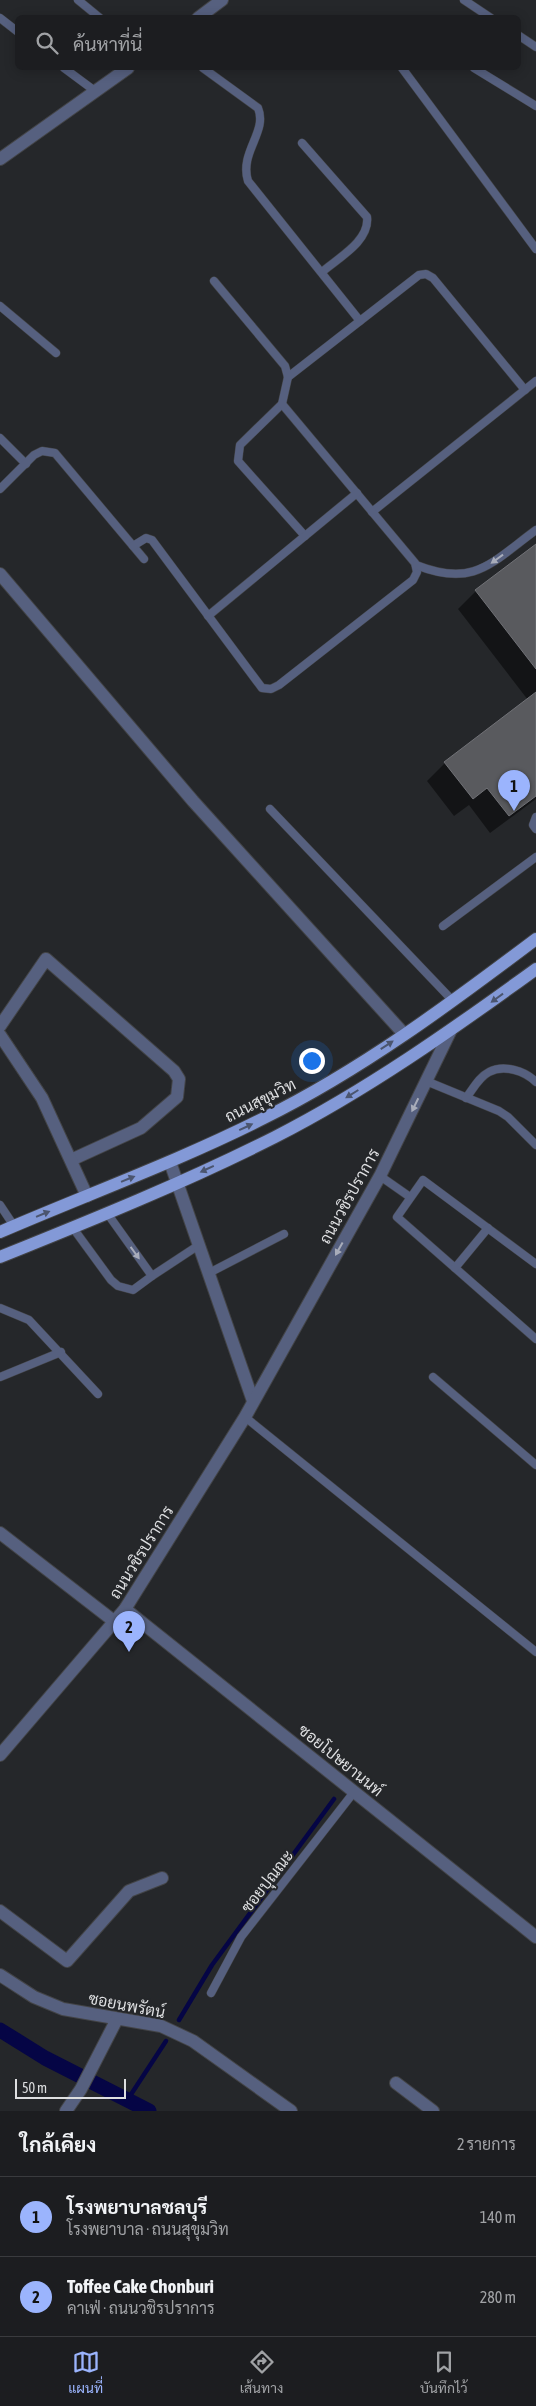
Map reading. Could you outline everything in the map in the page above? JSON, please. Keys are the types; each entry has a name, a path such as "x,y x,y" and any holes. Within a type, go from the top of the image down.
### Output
{"main road":[{"name":"ถนนสุขุมวิท","path":"0,1232 170,1162 265,1118 334,1080 404,1034 453,1001 536,939"},
{"path":"0,1257 73,1228 274,1137 345,1098 451,1030 536,969"}],"street":[{"path":"202,15 222,0"},
{"path":"0,159 125,70"},
{"path":"0,574 194,801 404,1034"},
{"path":"0,1026 46,959 174,1071 179,1079 177,1097 140,1128 71,1160"},
{"name":"ถนนวชิรปราการ","path":"0,1755 125,1609 245,1417 380,1176 451,1030"},
{"path":"0,1035 42,1098 87,1196"},
{"path":"170,1162 253,1400"},
{"path":"0,1534 115,1622"},
{"name":"ซอยโปษยานนท์","path":"125,1609 536,1937"},
{"path":"0,1911 67,1961 129,1891 162,1878"},
{"name":"ซอยนพรัตน์","path":"0,1975 34,1997 63,2009 161,2026 193,2040 291,2111"},
{"path":"66,2111 81,2089 116,2019"},
{"path":"396,2084 433,2111"}],"lane":[{"path":"78,0 96,15"},
{"path":"464,0 486,15"},
{"path":"0,18 15,30"},
{"path":"521,38 536,47"},
{"path":"67,70 95,92"},
{"path":"206,70 258,108 261,122 245,165 248,181 360,320"},
{"path":"403,70 536,249"},
{"path":"477,70 536,106"},
{"path":"302,143 367,217 368,226 363,237 322,272"},
{"path":"288,377 419,275 426,274 433,278 525,390"},
{"path":"214,281 285,366 288,377 282,404 240,445 238,461 304,536"},
{"path":"0,306 56,353"},
{"path":"372,512 536,381"},
{"path":"282,404 416,565 432,572 450,575 467,574 481,570 536,530"},
{"path":"0,438 26,464"},
{"path":"0,489 42,451 55,453 144,559"},
{"path":"208,616 357,493"},
{"path":"132,546 146,538 152,540 262,688 271,689 280,684 413,580 416,565"},
{"path":"270,809 453,1001"},
{"path":"536,817 533,825 536,829"},
{"path":"443,926 536,857"},
{"path":"466,1098 479,1080 488,1072 499,1068 524,1073 536,1082"},
{"path":"426,1081 486,1105 508,1117 536,1144"},
{"path":"380,1176 410,1198"},
{"path":"536,1264 423,1180 397,1217 536,1338"},
{"path":"0,1205 14,1226"},
{"path":"107,1213 152,1276"},
{"path":"73,1228 118,1286 133,1290 200,1245"},
{"path":"455,1268 488,1228"},
{"path":"209,1273 284,1234"},
{"path":"0,1308 29,1320 98,1394"},
{"path":"0,1377 60,1352"},
{"path":"433,1377 536,1465"},
{"path":"245,1417 536,1652"},
{"name":"ซอยปุณณะ","path":"211,1993 241,1937 354,1792"}],"building":[{"path":"536,544 536,669 475,590"},
{"path":"536,692 536,796 509,816 487,788 473,799 444,762"}],"waterway":[{"path":"179,2020 212,1965 334,1799"},
{"path":"0,2030 45,2058 149,2111"},
{"path":"128,2099 166,2041"}],"place":[{"name":"โรงพยาบาลชลบุรี","path":"514,811"},
{"name":"Toffee Cake Chonburi","path":"129,1652"}]}
